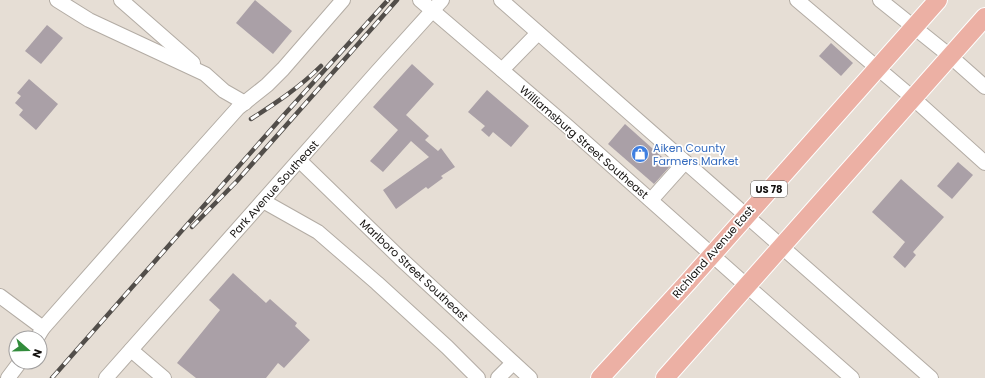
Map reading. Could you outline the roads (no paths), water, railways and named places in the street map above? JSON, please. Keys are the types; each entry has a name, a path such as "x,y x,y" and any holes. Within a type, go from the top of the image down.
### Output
{"main road":[{"name":"Richland Avenue East","path":"600,378 712,255 938,0"},
{"path":"665,378 914,99 985,17"}],"street":[{"path":"57,0 89,20 205,74"},
{"path":"121,0 224,91 245,103"},
{"path":"43,330 178,174 238,108 283,69 343,0"},
{"name":"Williamsburg Street Southeast","path":"420,0 566,125 852,378"},
{"name":"Park Avenue Southeast","path":"106,378 442,0"},
{"path":"501,0 931,378"},
{"path":"797,0 914,99 985,163"},
{"path":"880,0 950,56 985,87"},
{"path":"502,70 538,33"},
{"name":"Marlboro Street Southeast","path":"299,160 400,258 530,378"},
{"path":"651,200 685,162"},
{"path":"263,201 318,232 394,299 478,378"},
{"path":"0,296 37,330"},
{"path":"131,350 164,378"},
{"path":"498,378 513,363"}],"railway":[{"path":"52,378 283,116 388,0"},
{"path":"192,227 237,181 397,0"},
{"path":"251,119 279,101 321,66"}],"place":[{"name":"Aiken County Farmers Market","path":"640,154"}]}
